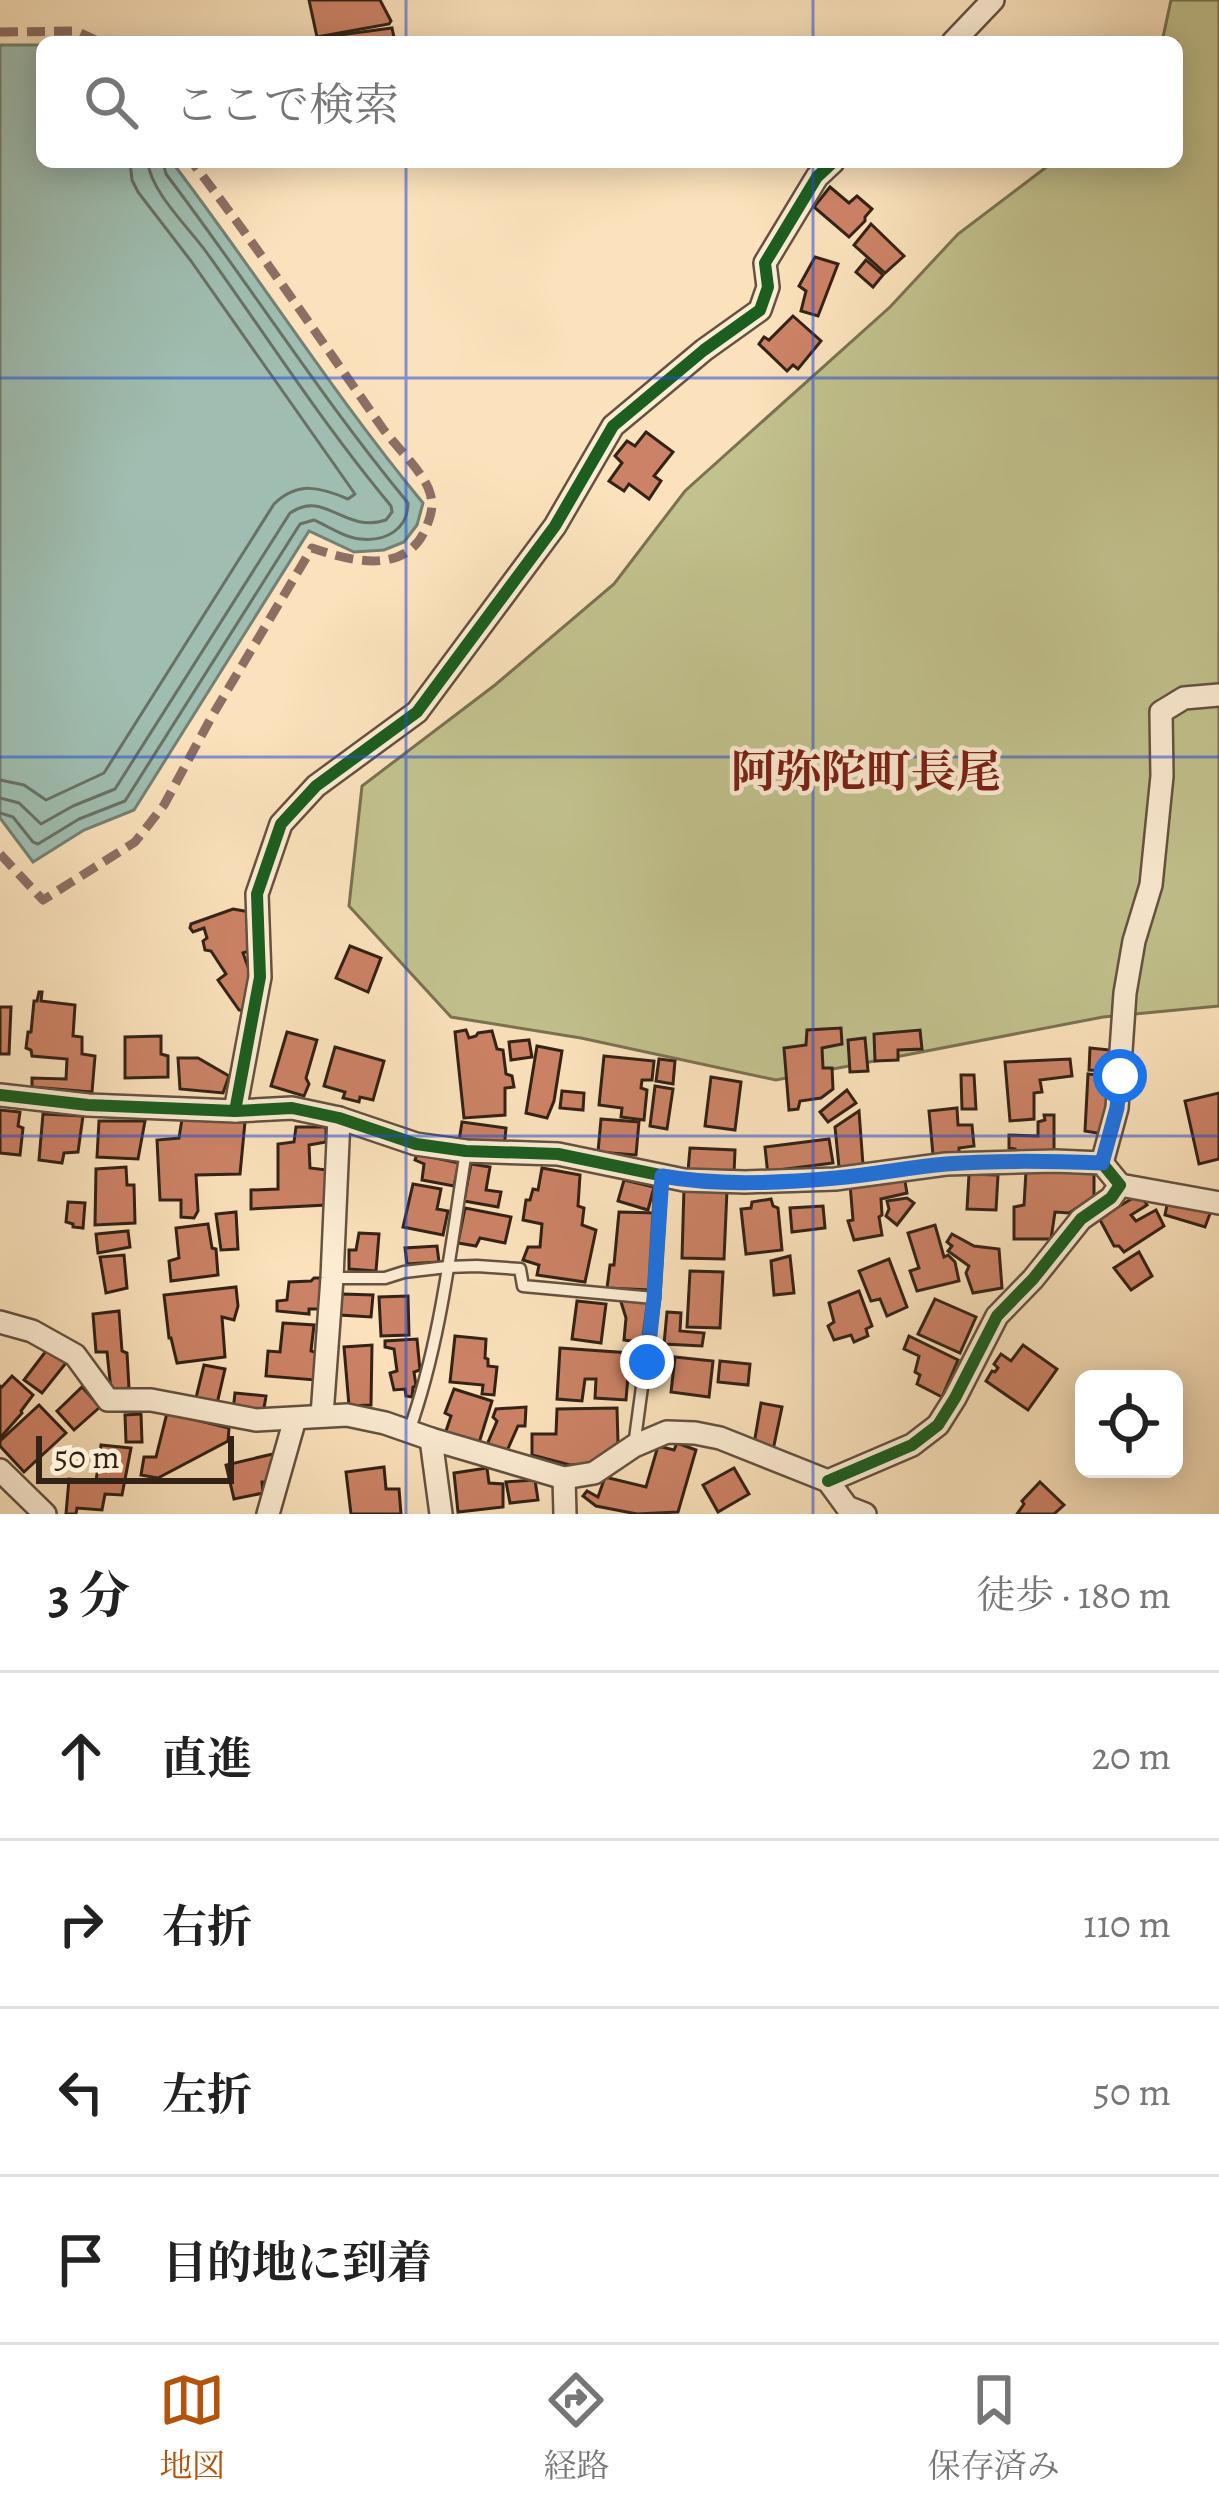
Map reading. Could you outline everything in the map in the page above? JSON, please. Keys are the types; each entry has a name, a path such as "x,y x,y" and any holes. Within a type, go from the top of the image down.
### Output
{"street":[{"path":"959,36 993,0"},
{"path":"235,1111 260,976 256,894 280,824 316,786 417,712 554,526 613,426 760,310 768,287 765,262 827,168"},
{"path":"1102,1163 1117,1108 1134,940 1151,886 1162,776 1161,712 1184,698 1219,695"},
{"path":"0,1095 88,1105 235,1111 292,1108 416,1144 558,1154 684,1180 835,1178 946,1164 1102,1163 1120,1185 1219,1203"},
{"path":"322,1415 339,1118"},
{"path":"828,1481 912,1445 938,1425 997,1316 1082,1219 1111,1198 1120,1185"},
{"path":"0,1322 32,1330 75,1355 108,1400 151,1400 256,1420 347,1415 564,1478 594,1473 634,1446 667,1432 694,1433 720,1438 828,1481 852,1512"},
{"path":"268,1514 295,1419"},
{"path":"431,1439 440,1514"},
{"path":"0,1470 45,1514"},
{"path":"564,1478 565,1514"}],"lane":[{"path":"409,1431 424,1387 466,1150"},
{"path":"634,1446 654,1298 662,1176"},
{"path":"332,1279 385,1278 478,1266 520,1269 524,1286 654,1298"}],"green space":[{"path":"1171,0 1219,0 1219,1006 1103,1017 776,1080 581,1038 451,1017 349,906 362,786 495,685 614,584 685,491 890,307 958,234 1045,168 1183,168 1183,36 1163,36"}],"water":[{"path":"0,45 36,45 36,168 176,168 423,503 417,525 404,542 384,550 354,552 309,531 134,810 84,830 33,862 0,818"}],"building":[{"path":"309,0 380,0 391,21 389,24 317,36"},
{"path":"392,28 394,36 332,36"},
{"path":"830,187 849,203 857,196 872,209 849,237 814,207"},
{"path":"871,224 904,256 885,273 854,245"},
{"path":"815,257 838,264 818,316 801,311 806,291 799,286"},
{"path":"866,260 883,275 873,287 856,272"},
{"path":"793,316 821,341 798,369 793,365 787,371 759,344"},
{"path":"646,432 673,452 654,476 661,481 649,499 629,484 624,491 609,481 622,463 615,456 627,441 635,446"},
{"path":"233,909 250,912 252,950 243,953 251,975 244,1011 218,980 226,974 211,951 205,950 204,928 193,932 190,928"},
{"path":"350,946 381,958 368,992 336,978"},
{"path":"39,992 41,1001 75,1005 73,1036 82,1037 82,1054 95,1056 92,1092 32,1087 32,1078 66,1079 67,1059 32,1056 26,1048"},
{"path":"0,1007 11,1007 9,1054 0,1054"},
{"path":"841,1028 842,1044 822,1048 823,1068 832,1068 833,1089 789,1110 784,1048 806,1045 807,1030"},
{"path":"466,1030 469,1038 492,1031 497,1049 503,1050 506,1074 512,1076 514,1087 505,1088 505,1115 464,1118 455,1032"},
{"path":"920,1030 922,1049 898,1050 898,1060 875,1061 874,1034"},
{"path":"287,1032 317,1040 304,1096 271,1086"},
{"path":"161,1036 168,1077 125,1078 125,1037"},
{"path":"865,1038 868,1071 850,1072 848,1040"},
{"path":"529,1040 532,1057 511,1060 509,1042"},
{"path":"537,1046 562,1051 547,1118 526,1113"},
{"path":"335,1047 384,1061 373,1100 343,1098 345,1092 324,1086"},
{"path":"1090,1048 1110,1050 1108,1071 1089,1070"},
{"path":"604,1056 654,1061 652,1080 642,1080 641,1088 647,1090 644,1120 621,1117 622,1108 599,1105"},
{"path":"178,1058 198,1058 229,1076 223,1093 180,1089"},
{"path":"659,1059 675,1061 673,1084 656,1081"},
{"path":"1070,1059 1072,1076 1040,1080 1042,1092 1034,1093 1034,1119 1010,1121 1005,1062"},
{"path":"1088,1074 1109,1076 1103,1134 1085,1131"},
{"path":"961,1075 974,1075 976,1109 962,1109"},
{"path":"711,1077 741,1082 735,1130 705,1126"},
{"path":"655,1086 673,1089 667,1129 650,1126"},
{"path":"847,1090 856,1103 828,1122 820,1112"},
{"path":"562,1091 584,1093 583,1110 560,1108"},
{"path":"1219,1093 1219,1159 1199,1164 1185,1101"},
{"path":"957,1108 958,1125 972,1125 974,1146 959,1148 959,1154 933,1155 929,1111"},
{"path":"0,1110 20,1112 20,1155 0,1153"},
{"path":"859,1111 863,1165 839,1167 835,1127"},
{"path":"43,1114 83,1116 78,1152 64,1153 62,1163 39,1160"},
{"path":"1044,1115 1054,1115 1054,1153 1015,1154 1009,1148 1009,1135 1038,1136 1038,1122 1045,1120"},
{"path":"182,1119 245,1122 240,1174 196,1175 198,1211 194,1218 181,1217 181,1200 160,1200 157,1140 179,1138"},
{"path":"601,1119 639,1122 636,1155 598,1152"},
{"path":"99,1121 145,1121 138,1159 97,1157"},
{"path":"462,1122 506,1128 504,1149 459,1141"},
{"path":"296,1127 326,1127 326,1142 309,1145 310,1168 327,1170 326,1205 251,1209 251,1190 278,1189 278,1144 294,1142"},
{"path":"829,1139 833,1163 778,1170 779,1175 768,1176 765,1147"},
{"path":"690,1148 735,1150 734,1174 688,1171"},
{"path":"417,1154 459,1163 454,1186 422,1180 424,1164 415,1160"},
{"path":"471,1164 490,1167 486,1190 501,1192 498,1207 464,1201"},
{"path":"126,1167 127,1185 134,1185 135,1223 95,1225 96,1169"},
{"path":"1094,1167 1094,1197 1069,1213 1055,1212 1051,1239 1014,1239 1014,1207 1024,1205 1026,1171"},
{"path":"542,1168 580,1175 582,1225 596,1230 585,1282 537,1275 539,1265 523,1260 528,1247 540,1247 542,1224 523,1220 526,1200 533,1189 538,1190"},
{"path":"969,1174 998,1175 996,1210 967,1209"},
{"path":"904,1176 907,1193 881,1199 882,1235 854,1240 848,1221 853,1220 850,1184"},
{"path":"624,1180 654,1187 648,1210 618,1201"},
{"path":"413,1184 441,1189 437,1209 448,1211 443,1235 403,1227"},
{"path":"684,1187 727,1190 724,1259 682,1258"},
{"path":"1140,1194 1147,1205 1131,1215 1136,1221 1156,1210 1164,1226 1124,1252 1114,1246 1099,1218"},
{"path":"907,1198 914,1203 897,1225 886,1216 887,1201"},
{"path":"771,1199 778,1208 782,1250 746,1254 741,1209"},
{"path":"1168,1200 1211,1211 1205,1227 1165,1215"},
{"path":"68,1202 85,1203 83,1228 66,1222"},
{"path":"823,1206 825,1228 792,1232 790,1208"},
{"path":"465,1208 511,1217 505,1243 480,1238 476,1246 458,1243"},
{"path":"236,1212 238,1249 221,1250 216,1214"},
{"path":"619,1212 656,1213 650,1290 607,1288"},
{"path":"208,1224 218,1275 171,1281 169,1261 179,1258 176,1228"},
{"path":"935,1225 944,1257 955,1262 959,1281 917,1291 910,1271 919,1268 908,1233"},
{"path":"128,1231 130,1247 98,1253 96,1234"},
{"path":"359,1233 379,1234 376,1271 349,1269 349,1250 356,1250"},
{"path":"952,1234 974,1246 999,1249 1002,1288 973,1293 966,1273 969,1266 948,1251"},
{"path":"437,1246 439,1262 407,1264 405,1248"},
{"path":"1139,1252 1152,1276 1131,1290 1114,1268"},
{"path":"124,1255 127,1288 106,1293 100,1257"},
{"path":"790,1256 794,1293 774,1295 771,1261"},
{"path":"889,1259 907,1307 887,1316 880,1299 871,1301 859,1271"},
{"path":"690,1271 723,1272 720,1328 687,1327"},
{"path":"323,1278 321,1309 309,1309 309,1314 277,1311 277,1301 287,1300 289,1282"},
{"path":"236,1287 234,1320 222,1317 225,1357 177,1363 164,1295"},
{"path":"859,1291 872,1326 866,1329 868,1336 854,1342 851,1335 834,1340 828,1326 834,1322 829,1303"},
{"path":"342,1294 373,1295 371,1317 340,1315"},
{"path":"408,1296 409,1335 381,1336 379,1297"},
{"path":"623,1299 650,1303 644,1343 624,1340"},
{"path":"935,1299 976,1317 960,1353 918,1334"},
{"path":"577,1301 606,1304 601,1343 572,1339"},
{"path":"119,1311 129,1388 111,1390 107,1352 96,1352 93,1314"},
{"path":"667,1312 681,1313 680,1331 704,1333 702,1346 664,1344"},
{"path":"283,1323 314,1325 315,1380 266,1376 268,1351 280,1352"},
{"path":"455,1336 486,1339 488,1366 497,1367 494,1395 482,1394 483,1385 450,1382"},
{"path":"909,1336 958,1360 942,1397 917,1384 919,1356 904,1349"},
{"path":"417,1339 420,1370 414,1372 412,1397 406,1396 405,1389 394,1390 390,1373 397,1371 394,1349 385,1347 385,1341"},
{"path":"372,1345 371,1405 349,1406 344,1347"},
{"path":"1023,1345 1057,1369 1028,1410 986,1381 998,1368 994,1364 1001,1354 1011,1361"},
{"path":"560,1348 630,1353 626,1400 595,1398 596,1379 585,1379 582,1401 557,1399"},
{"path":"46,1351 66,1363 42,1393 24,1380"},
{"path":"675,1357 713,1361 709,1397 671,1392"},
{"path":"720,1361 750,1364 748,1385 718,1382"},
{"path":"204,1365 225,1369 216,1408 195,1402"},
{"path":"12,1376 33,1395 0,1438 0,1386"},
{"path":"82,1387 100,1407 74,1430 57,1411"},
{"path":"454,1389 492,1401 479,1443 445,1434 451,1416 445,1413"},
{"path":"235,1393 266,1396 263,1414 233,1411"},
{"path":"761,1403 782,1407 773,1450 754,1444"},
{"path":"39,1405 66,1433 24,1472 0,1441"},
{"path":"526,1407 525,1426 518,1426 506,1453 486,1447 497,1421 493,1417 496,1409"},
{"path":"617,1408 618,1443 588,1464 570,1465 532,1455 532,1434 556,1434 557,1409"},
{"path":"167,1413 229,1428 228,1441 158,1478 141,1475 144,1457 156,1457"},
{"path":"141,1414 142,1442 126,1442 125,1415"},
{"path":"677,1443 696,1450 678,1512 637,1514 596,1506 583,1496 587,1491 598,1497 605,1477 646,1487 658,1446 674,1450"},
{"path":"101,1445 131,1448 122,1495 105,1494 102,1510 77,1508 76,1514 66,1514 69,1479 96,1481"},
{"path":"277,1453 270,1482 262,1482 263,1493 234,1499 226,1465"},
{"path":"384,1467 386,1489 399,1489 401,1514 351,1514 346,1472"},
{"path":"487,1468 489,1483 503,1484 503,1507 458,1512 454,1473"},
{"path":"734,1468 749,1494 718,1512 703,1485"},
{"path":"535,1480 538,1500 510,1503 506,1482"},
{"path":"1040,1482 1064,1505 1054,1514 1017,1514 1022,1501"}],"marked path":[{"path":"0,32 76,31 87,36"},
{"path":"0,854 43,900 135,842 164,805 312,548 359,560 391,559 417,543 431,515 431,498 422,476 196,168"}],"cycle path":[{"path":"235,1111 260,977 257,894 281,824 316,786 417,712 555,526 613,426 760,310 768,287 765,263 827,168"},
{"path":"0,1095 88,1105 235,1111 292,1108 416,1144 558,1154 684,1180 835,1179 946,1164 1102,1163 1120,1185 1111,1198 1081,1219 997,1316 938,1425 912,1445 828,1481"}],"district":[{"name":"阿弥陀町長尾","path":"866,771"}],"route":[{"path":"647,1362 662,1176 745,1182 835,1178 946,1164 1102,1163 1120,1076"}]}
